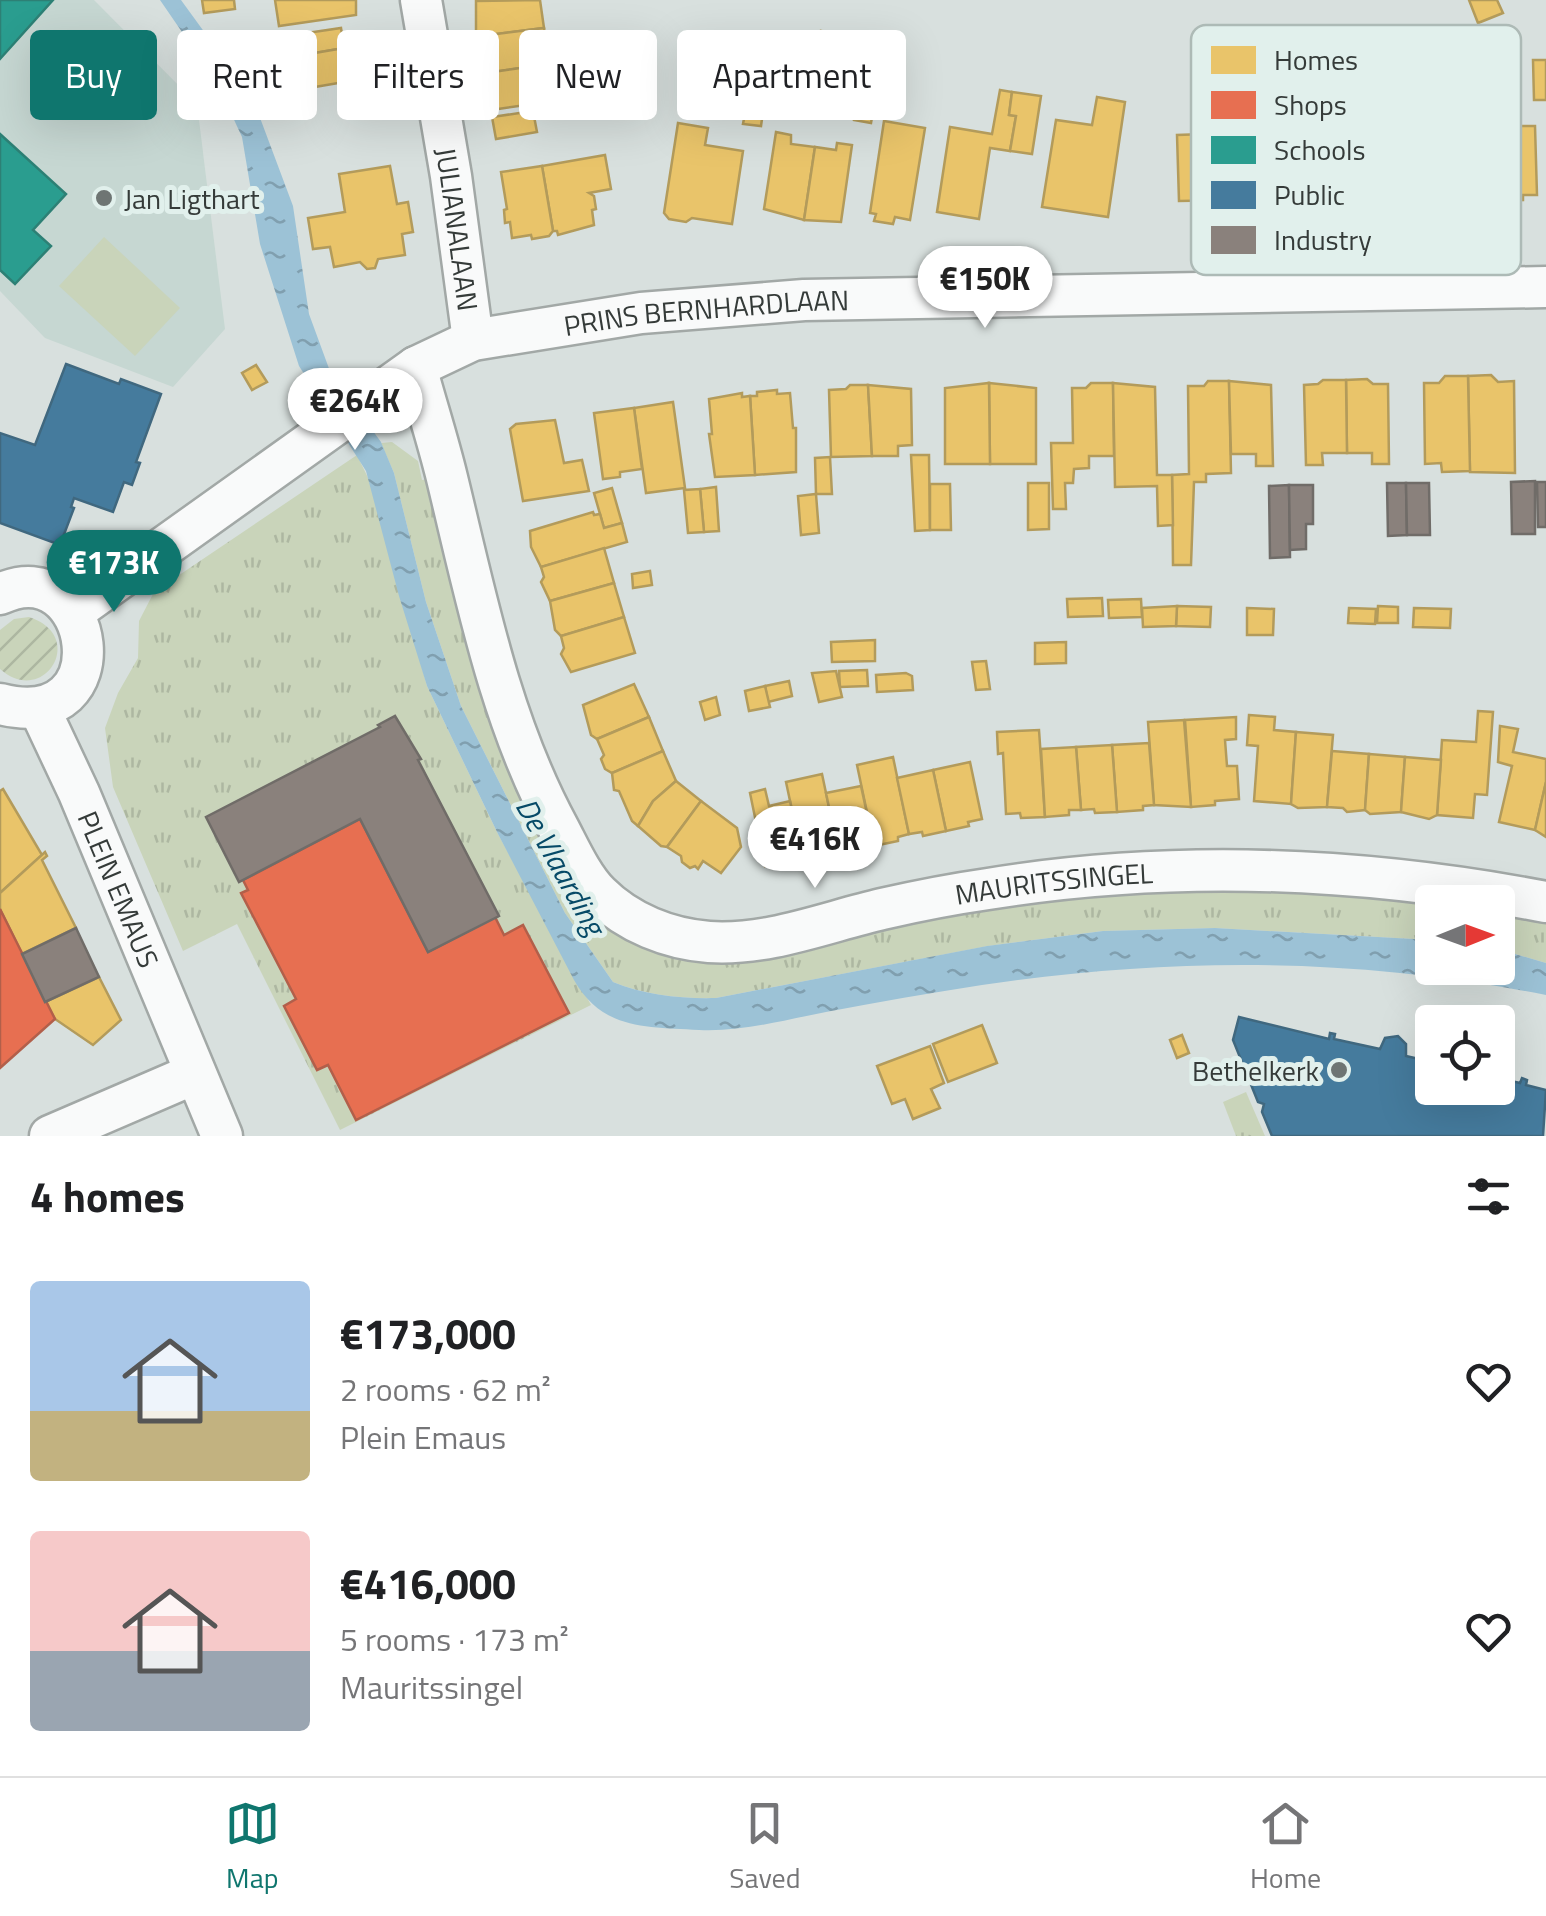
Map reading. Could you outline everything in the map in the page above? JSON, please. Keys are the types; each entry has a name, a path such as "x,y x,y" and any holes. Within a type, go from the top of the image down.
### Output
{"street":[{"name":"JULIANALAAN","path":"421,0 451,176 473,340"},
{"name":"PRINS BERNHARDLAAN","path":"416,368 473,340 641,313 804,300 1546,287"},
{"path":"0,594 25,588 44,591 73,612 416,368"},
{"name":"MAURITSSINGEL","path":"416,368 503,693 541,796 598,894 633,919 669,937 712,942 759,939 989,888 1145,872 1343,874 1546,902"},
{"name":"PLEIN EMAUS","path":"73,612 85,640 82,670 65,694 20,706 79,793 222,1136"},
{"path":"50,1136 194,1074"}],"shaded area":[{"name":"Jan Ligthart","path":"0,0 94,0 124,30 30,30 30,120 157,120 157,64 177,84 177,120 199,120 225,329 173,387 45,338 0,291"}],"green space":[{"path":"104,237 180,308 135,356 59,286"},
{"path":"392,442 418,461 422,480 436,478 459,589 628,929 906,916 1234,880 1415,900 1415,939 1215,928 1103,931 988,946 716,998 664,995 613,982 565,913 461,706 426,602 394,473 381,443"},
{"path":"357,455 371,484 427,686 498,834 591,1005 340,1130 237,924 183,951 113,787 105,728 118,693 138,658 139,621 154,592"},
{"path":"29,617 46,626 56,639 57,652 44,675 31,680 16,679 0,669 0,630 14,619"},
{"path":"1515,908 1546,914 1546,963 1515,954"},
{"path":"1246,1092 1265,1136 1236,1136 1223,1102"}],"water":[{"path":"160,0 181,0 203,30 181,30"},
{"path":"234,120 261,120 293,206 309,314 331,374 381,442 394,473 426,602 461,706 565,913 613,982 664,995 716,998 987,946 1103,931 1215,928 1415,939 1415,974 1264,965 1124,969 982,985 731,1029 644,1026 612,1017 598,1008 574,980 427,686 366,471 299,366 260,244 242,137"},
{"path":"1515,954 1546,963 1546,995 1487,985 1515,985"}],"building: Homes":[{"path":"202,0 234,0 235,9 204,13"},
{"path":"275,0 356,0 356,15 279,26"},
{"path":"540,0 544,28 499,34 499,30 476,30 476,1"},
{"path":"1469,0 1497,0 1503,13 1478,23"},
{"path":"341,28 337,30 337,49 317,53 317,32"},
{"path":"519,31 519,68 499,71 499,34"},
{"path":"337,49 337,83 317,87 317,53"},
{"path":"1533,60 1546,60 1546,100 1534,100"},
{"path":"519,68 519,106 499,109 499,71"},
{"path":"1000,90 1012,92 1009,115 1016,116 1010,151 990,148 979,219 937,212 950,127 992,134"},
{"path":"1012,92 1041,96 1032,154 1010,151 1016,116 1009,115"},
{"path":"1097,97 1125,102 1108,217 1042,207 1056,120 1092,125"},
{"path":"519,113 519,120 535,120 537,132 496,139 493,120 499,120 499,116"},
{"path":"744,120 762,120 761,126 743,124"},
{"path":"884,121 925,128 910,220 895,217 893,224 874,221 876,214 870,213"},
{"path":"678,123 708,128 705,145 743,151 732,224 692,218 686,222 669,219 664,213"},
{"path":"1521,126 1535,126 1537,195 1523,195 1523,200"},
{"path":"776,132 791,135 791,144 815,147 804,220 764,209"},
{"path":"1191,134 1191,201 1179,201 1177,135"},
{"path":"837,143 852,145 841,222 804,220 815,147 836,150"},
{"path":"605,155 611,189 589,193 594,196 594,225 558,235 553,231 542,166"},
{"path":"390,166 397,204 408,202 413,232 402,234 405,255 378,259 375,268 367,269 360,262 334,267 330,247 313,249 308,218 345,212 339,174"},
{"path":"542,166 553,231 549,236 532,239 531,235 512,238 510,222 505,223 507,209 501,172"},
{"path":"256,365 267,382 252,390 242,373"},
{"path":"1491,375 1498,382 1514,381 1515,473 1470,472 1468,376"},
{"path":"1445,376 1468,376 1470,471 1442,472 1441,463 1425,464 1424,383 1439,383"},
{"path":"1367,379 1373,384 1388,384 1389,464 1372,464 1372,453 1347,453 1346,380"},
{"path":"1346,380 1347,453 1322,453 1323,465 1306,465 1304,385"},
{"path":"1208,381 1229,381 1231,473 1206,474 1206,482 1194,482 1191,565 1173,565 1172,475 1189,474 1188,386 1204,386"},
{"path":"1229,381 1271,385 1273,466 1256,466 1256,454 1231,454"},
{"path":"989,383 1036,388 1036,464 990,464"},
{"path":"989,383 990,464 945,464 945,388"},
{"path":"1091,383 1113,383 1114,456 1089,456 1089,468 1074,469 1073,483 1065,483 1066,509 1053,509 1051,443 1073,443 1072,388 1086,388"},
{"path":"1113,383 1155,387 1157,475 1172,475 1173,525 1158,526 1157,486 1115,487"},
{"path":"868,385 872,456 831,457 829,390"},
{"path":"868,385 911,389 912,445 898,446 898,456 872,456"},
{"path":"777,390 777,394 790,393 796,428 796,472 755,475 750,396"},
{"path":"742,393 742,397 750,396 755,475 715,477 709,399"},
{"path":"673,402 685,488 646,493 634,408"},
{"path":"634,408 642,469 603,479 594,413"},
{"path":"555,420 564,463 582,460 589,491 523,501 510,429 516,424"},
{"path":"911,455 929,455 930,530 915,531"},
{"path":"830,457 832,494 816,494 815,458"},
{"path":"1028,483 1049,483 1049,529 1028,530"},
{"path":"930,484 950,484 951,530 930,530"},
{"path":"716,487 719,531 704,532 700,489"},
{"path":"612,488 622,523 604,528 594,493"},
{"path":"700,489 704,532 688,533 684,490"},
{"path":"816,494 819,533 801,535 798,496"},
{"path":"593,512 600,514 604,528 622,523 627,542 541,567 531,547 530,531"},
{"path":"604,548 614,583 550,601 541,582 541,567"},
{"path":"650,571 652,585 633,588 632,574"},
{"path":"614,583 624,617 561,636 555,630 550,601"},
{"path":"1102,598 1103,616 1068,617 1067,599"},
{"path":"1141,599 1142,617 1109,618 1108,600"},
{"path":"1177,606 1211,607 1210,627 1176,626"},
{"path":"1177,606 1176,626 1143,627 1142,608"},
{"path":"1378,606 1398,607 1398,623 1377,623"},
{"path":"1247,608 1274,609 1273,635 1247,635"},
{"path":"1349,608 1376,609 1375,624 1348,623"},
{"path":"1414,608 1451,609 1450,628 1413,627"},
{"path":"624,617 635,653 571,672 561,654 561,636"},
{"path":"875,640 875,661 832,662 831,642"},
{"path":"1066,642 1066,663 1035,664 1035,643"},
{"path":"986,661 990,689 976,690 972,662"},
{"path":"867,670 868,686 840,687 839,671"},
{"path":"836,671 842,697 819,702 812,673"},
{"path":"876,675 912,676 913,690 877,692"},
{"path":"789,681 792,696 768,702 765,686"},
{"path":"634,684 649,717 597,739 591,735 583,705"},
{"path":"765,686 770,707 749,711 745,691"},
{"path":"716,697 720,715 705,720 700,702"},
{"path":"1478,711 1493,712 1487,795 1475,794 1473,818 1437,815 1442,740 1476,742"},
{"path":"1249,715 1275,717 1274,730 1296,732 1291,804 1254,801 1258,746 1247,745"},
{"path":"649,717 663,751 612,773 605,769 597,739"},
{"path":"1236,717 1236,739 1225,740 1227,766 1237,766 1239,799 1191,807 1185,720"},
{"path":"1184,720 1191,807 1154,805 1148,722"},
{"path":"1500,726 1518,729 1513,752 1546,759 1546,782 1535,830 1499,822 1512,766 1498,762"},
{"path":"1039,730 1045,817 1006,814 1003,753 998,754 997,732"},
{"path":"1296,732 1333,735 1327,807 1298,808 1291,804"},
{"path":"1149,743 1154,805 1117,812 1112,745"},
{"path":"1112,745 1117,812 1081,810 1076,747"},
{"path":"1076,747 1081,810 1045,817 1041,749"},
{"path":"663,751 676,781 653,801 638,826 619,791 614,790 612,773"},
{"path":"1332,751 1369,754 1365,810 1347,812 1327,807"},
{"path":"1369,754 1405,757 1401,812 1370,814 1365,810"},
{"path":"893,757 909,834 898,837 898,841 874,846 857,765"},
{"path":"1405,757 1441,760 1437,815 1429,819 1401,812"},
{"path":"970,762 982,819 946,831 933,770"},
{"path":"933,770 946,831 923,836 922,832 909,834 897,778"},
{"path":"822,774 838,850 826,853 827,857 803,862 786,782"},
{"path":"676,781 701,801 667,847 661,846 638,826 653,801"},
{"path":"1546,782 1546,837 1535,830"},
{"path":"861,786 874,846 838,850 826,793"},
{"path":"3,789 42,855 0,893 0,791"},
{"path":"765,789 769,806 790,801 803,862 765,866 750,793"},
{"path":"701,801 737,828 741,847 721,873 703,861 698,869 690,868 667,847"},
{"path":"45,852 47,856 42,860 76,928 22,954 0,909 0,893"},
{"path":"99,977 121,1020 93,1045 55,1019 45,1002"},
{"path":"982,1025 997,1063 948,1082 933,1044"},
{"path":"1182,1035 1189,1053 1177,1058 1170,1040"},
{"path":"930,1046 944,1083 931,1089 940,1108 913,1119 905,1099 892,1104 877,1066"}],"building: Shops":[{"path":"360,819 428,952 495,917 504,935 523,925 569,1013 356,1120 328,1065 317,1070 284,1006 296,999 241,893 248,890 243,880"},
{"path":"0,909 55,1019 0,1068"}],"building: Schools":[{"path":"0,0 53,0 0,59"},
{"path":"0,134 66,194 33,230 51,246 15,284 0,270"}],"building: Public":[{"path":"66,364 119,384 121,379 161,394 136,462 140,463 132,485 124,482 113,512 74,498 60,545 0,523 0,433 35,445"},
{"name":"Bethelkerk","path":"1239,1017 1329,1039 1330,1033 1335,1034 1334,1039 1380,1049 1385,1038 1398,1036 1406,1044 1406,1056 1415,1058 1415,1105 1515,1105 1515,1082 1520,1083 1522,1078 1527,1080 1526,1085 1546,1090 1543,1136 1272,1136 1262,1112 1264,1104 1258,1102 1233,1040"}],"building: Industry":[{"path":"1535,481 1535,534 1512,534 1511,482"},
{"path":"1537,482 1546,482 1546,527 1538,527"},
{"path":"1387,483 1406,483 1407,535 1388,536"},
{"path":"1406,483 1429,483 1430,535 1407,535"},
{"path":"1289,485 1290,557 1270,558 1269,486"},
{"path":"1289,485 1313,485 1313,524 1306,524 1306,549 1290,550"},
{"path":"395,716 421,759 418,760 499,916 428,952 360,819 239,882 206,817"},
{"path":"76,928 99,977 45,1002 22,954"}],"place":[{"name":"Jan Ligthart","path":"104,198"},
{"name":"Bethelkerk","path":"1339,1070"}],"water label":[{"name":"De Vlaarding","path":"561,866"}]}
